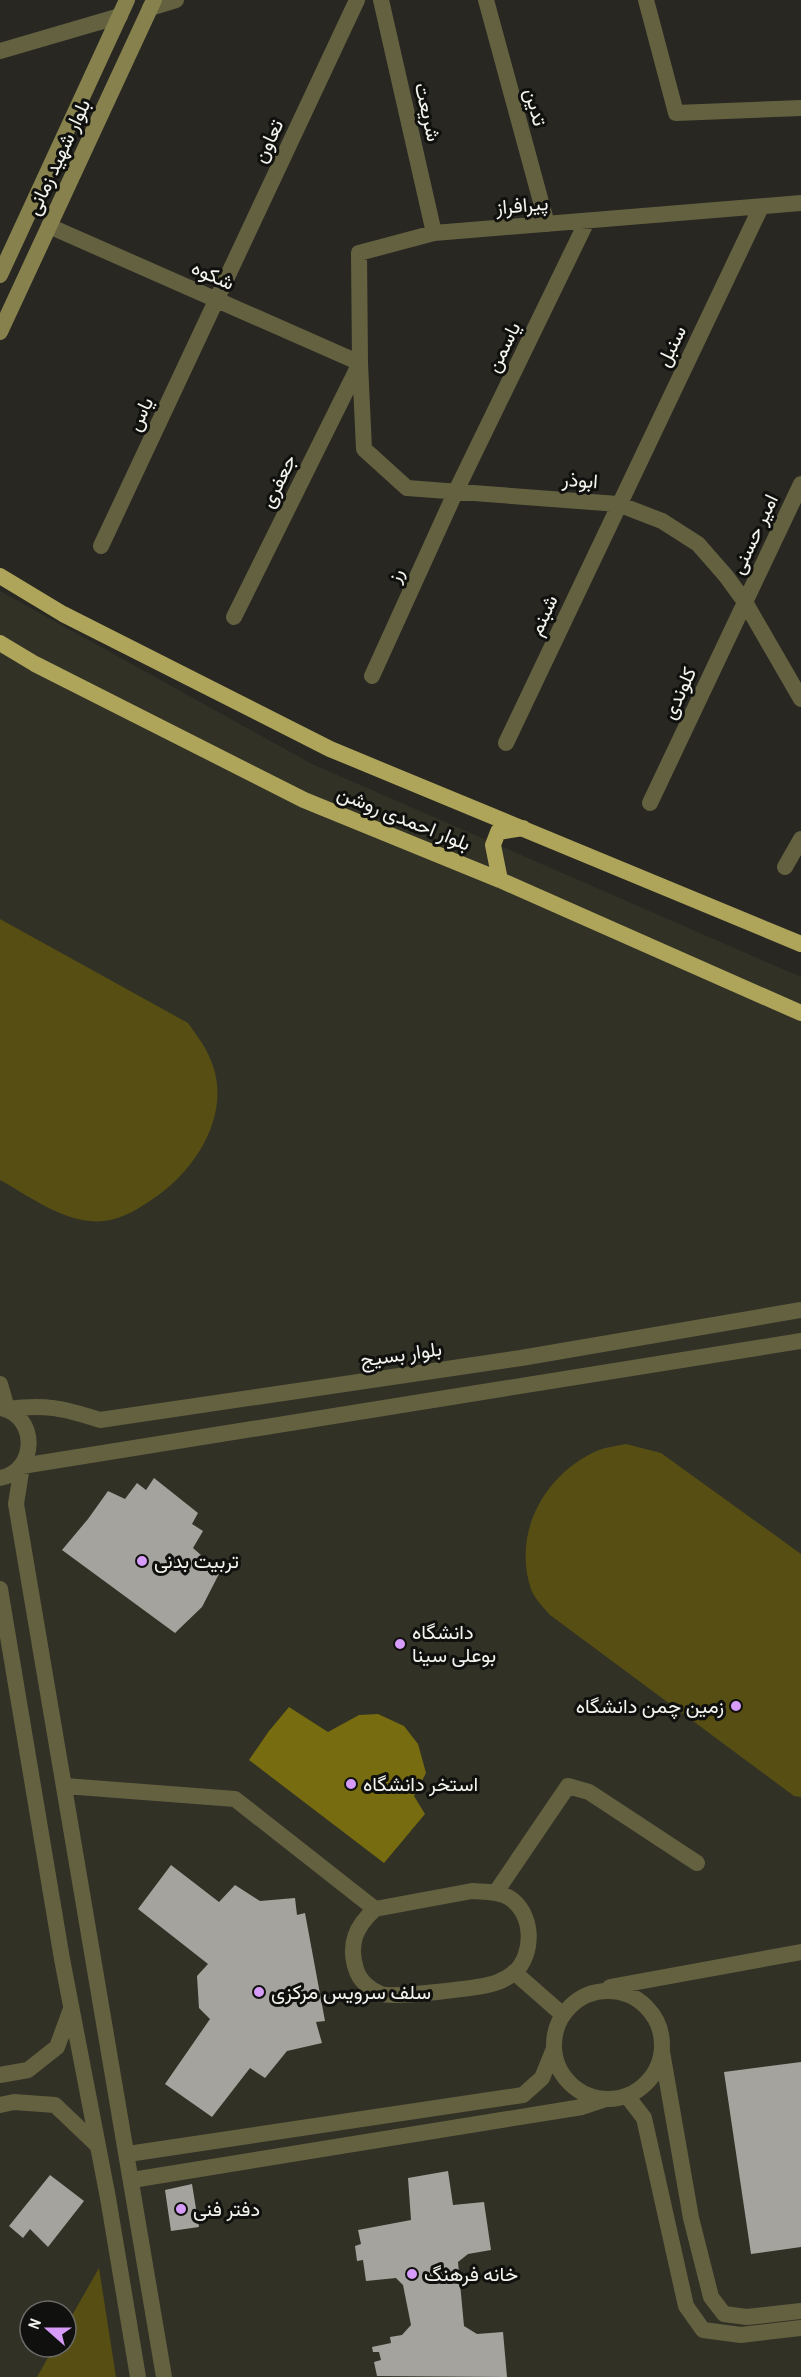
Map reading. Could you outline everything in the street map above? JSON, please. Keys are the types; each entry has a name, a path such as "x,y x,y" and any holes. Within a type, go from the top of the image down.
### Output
{"highway":[{"name":"بلوار احمدی روشن","path":"0,576 63,614 330,749 801,944"},
{"name":"بلوار احمدی روشن","path":"0,643 35,664 304,800 500,880 801,1013"},
{"path":"500,880 492,845 498,832 524,828"}],"main road":[{"name":"بلوار شهید زمانی","path":"0,275 127,0"},
{"name":"بلوار شهید زمانی","path":"0,332 152,4"}],"street":[{"path":"152,4 176,0"},
{"name":"تعاون","path":"216,299 357,0"},
{"name":"شریعت","path":"381,0 434,233"},
{"name":"تدین","path":"486,0 547,224"},
{"path":"646,0 676,113 801,108"},
{"path":"0,51 120,16"},
{"name":"پیرافراز","path":"360,363 359,253 434,233 801,203"},
{"name":"سنبل","path":"618,504 762,207"},
{"name":"یاسمن","path":"456,491 587,221"},
{"name":"شکوه","path":"50,226 360,363"},
{"name":"یاس","path":"101,546 216,299"},
{"name":"ابوذر","path":"360,363 364,449 407,488 618,504 662,521 698,544 745,602 801,699"},
{"name":"جعفری","path":"234,617 360,363"},
{"name":"امیر حسنی","path":"745,602 801,483"},
{"name":"رز","path":"372,676 456,491"},
{"name":"شبنم","path":"506,743 618,504"},
{"name":"کلوندی","path":"650,803 745,602"},
{"path":"785,867 801,839"},
{"name":"بلوار بسیج","path":"3,1409 38,1405 73,1411 100,1420 521,1358 801,1310"},
{"path":"0,1478 14,1473 22,1466 801,1341"},
{"path":"0,1384 3,1409 16,1415 24,1423 30,1445 22,1466 16,1504 164,2377"},
{"path":"0,1589 71,2008 98,2146 138,2377"},
{"path":"64,1786 235,1799 375,1909"},
{"path":"496,1892 568,1786 589,1792 697,1863"},
{"path":"472,1891 496,1892 508,1897 518,1906 525,1918 529,1933 526,1956 514,1972 497,1983 400,1996 382,1994 368,1987 357,1973 351,1954 356,1931 375,1909 472,1891"},
{"path":"128,2154 523,2095 542,2078 553,2051 555,2032 562,2015 576,2001 606,1988 801,1952"},
{"path":"514,1972 562,2015"},
{"path":"592,1993 610,1991 627,1994 643,2004 654,2018 661,2034 662,2052 691,2218 711,2297 724,2314 747,2317 801,2311"},
{"path":"0,2075 28,2070 57,2047 71,2008"},
{"path":"553,2051 559,2069 569,2084 585,2095 603,2100"},
{"path":"132,2180 582,2107 603,2100 627,2096 640,2089 651,2079 662,2052"},
{"path":"627,2096 644,2118 686,2306 703,2330 741,2336 801,2328"},
{"path":"0,2105 14,2102 56,2105 98,2146"}],"shaded area":[{"name":"دانشگاه بوعلی سینا","path":"0,591 312,764 801,977 801,2377 0,2377"},
{"path":"0,919 188,1023 211,1060 217,1085 217,1103 206,1139 185,1171 171,1185 125,1215 104,1221 76,1219 50,1208 0,1180"},
{"name":"زمین چمن دانشگاه","path":"626,1444 661,1453 801,1554 801,1797 794,1796 550,1615 532,1592 526,1568 526,1546 530,1526 549,1489 563,1473 580,1460 599,1450"},
{"name":"استخر دانشگاه","path":"289,1707 328,1732 359,1715 378,1714 404,1726 418,1744 426,1773 414,1796 425,1814 384,1863 249,1760"},
{"path":"99,2268 116,2377 37,2377 47,2359 78,2359 78,2305"}],"building":[{"name":"تربیت بدنی","path":"154,1478 198,1513 192,1524 203,1531 193,1548 220,1572 202,1607 175,1633 62,1550 108,1491 125,1499 137,1483 146,1490"},
{"name":"سلف سرویس مرکزی","path":"171,1865 219,1902 235,1885 260,1901 295,1898 297,1915 305,1913 325,2021 316,2022 322,2043 287,2051 265,2078 250,2068 212,2117 165,2084 210,2019 199,2008 197,1976 208,1964 138,1909"},
{"path":"801,2062 801,2247 751,2254 724,2072"},
{"name":"خانه فرهنگ","path":"448,2171 453,2205 484,2202 491,2250 468,2254 458,2262 464,2326 477,2334 503,2332 507,2377 377,2376 374,2362 381,2360 379,2352 373,2352 372,2347 391,2343 390,2337 402,2335 411,2325 403,2285 396,2278 366,2281 363,2260 357,2261 355,2246 361,2244 358,2230 411,2220 408,2178"},
{"path":"50,2175 84,2201 48,2247 30,2229 23,2238 9,2226"},
{"name":"دفتر فنی","path":"192,2184 199,2227 171,2231 165,2190"}],"place":[{"name":"تربیت بدنی","path":"142,1561"},
{"name":"دانشگاه بوعلی سینا","path":"400,1644"},
{"name":"زمین چمن دانشگاه","path":"736,1706"},
{"name":"استخر دانشگاه","path":"351,1784"},
{"name":"سلف سرویس مرکزی","path":"259,1992"},
{"name":"دفتر فنی","path":"181,2209"},
{"name":"خانه فرهنگ","path":"412,2274"}]}
